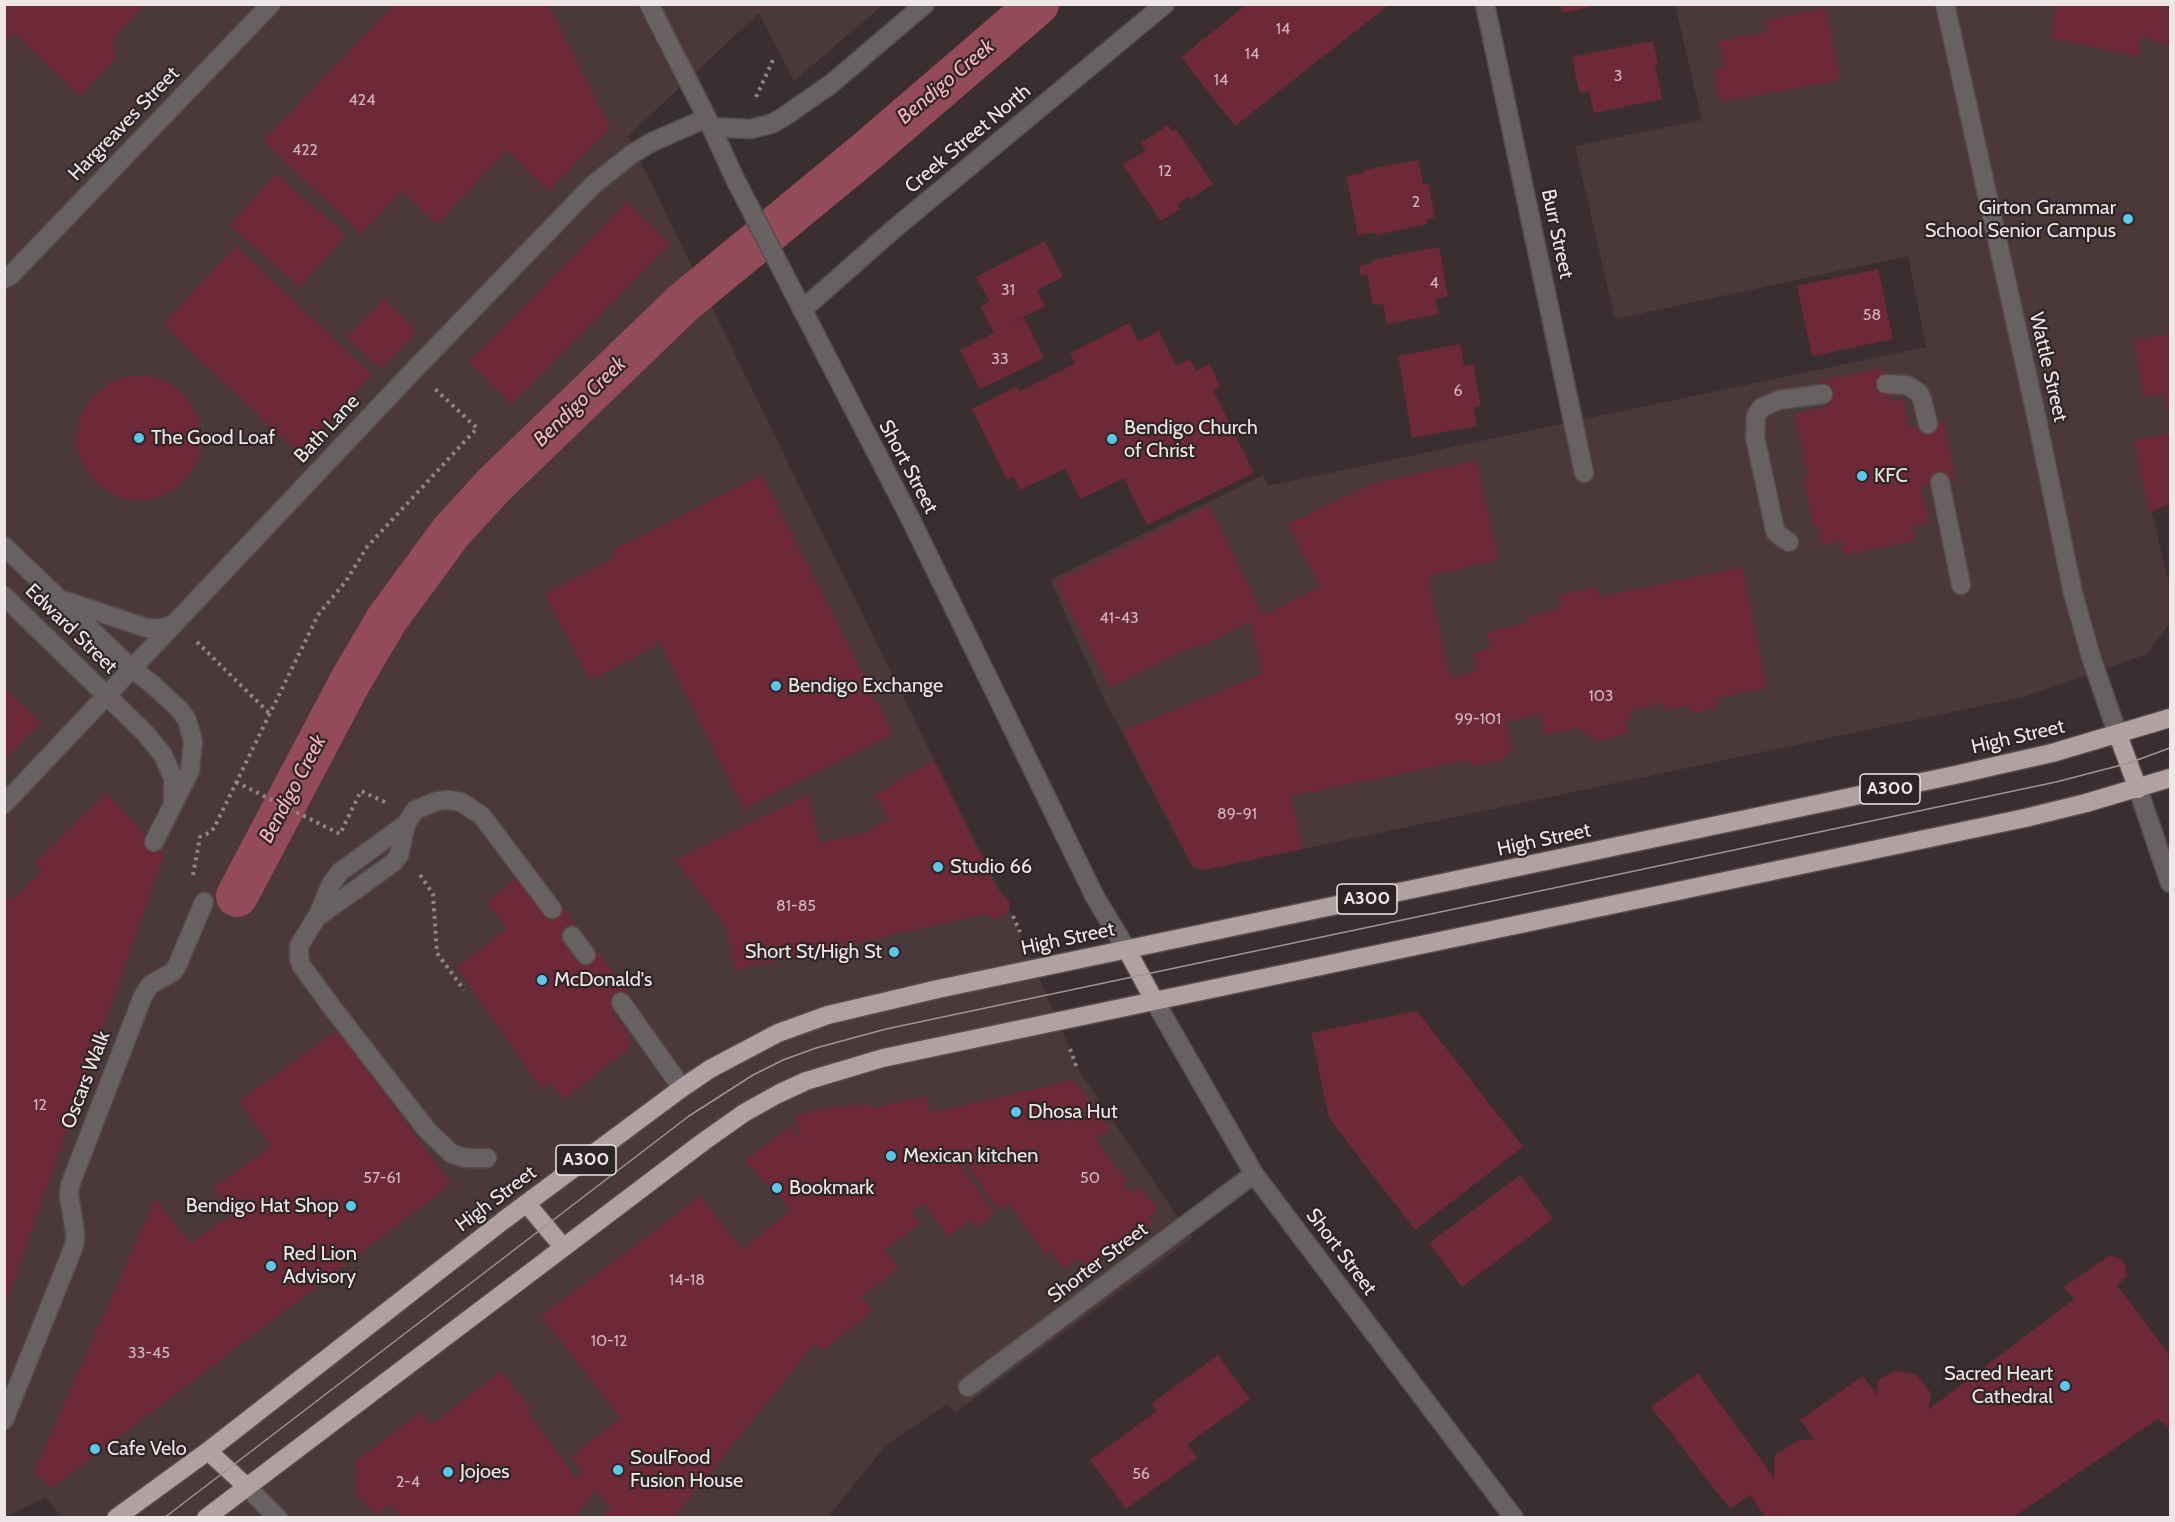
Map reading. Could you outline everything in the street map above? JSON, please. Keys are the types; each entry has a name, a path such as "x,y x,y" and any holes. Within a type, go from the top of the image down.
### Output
{"highway":[{"name":"High Street","path":"117,1518 682,1088 720,1063 778,1033 803,1023 938,989 1955,775 2052,753 2170,718"},
{"path":"2118,735 2138,789"},
{"name":"A300","path":"206,1518 563,1247 744,1113 806,1081 883,1058 2025,818 2138,789 2170,778"},
{"path":"1127,950 1154,1000"},
{"path":"527,1204 563,1247"},
{"path":"208,1451 246,1486"}],"street":[{"name":"Hargreaves Street","path":"6,280 271,4"},
{"name":"Short Street","path":"649,4 736,181 909,516 1095,897 1127,950"},
{"path":"709,123 750,129 771,124 782,118 831,84 925,4"},
{"name":"Creek Street North","path":"802,310 894,229 1164,4"},
{"name":"Burr Street","path":"1485,4 1584,473"},
{"name":"Wattle Street","path":"1945,4 2036,415 2070,582 2091,657 2118,735"},
{"name":"Bath Lane","path":"4,804 414,370 594,184 613,168 652,142 709,123"},
{"path":"1886,384 1907,384 1918,393 1922,399 1928,424"},
{"path":"1789,542 1775,530 1755,437 1756,416 1761,408 1779,400 1823,394"},
{"path":"1940,482 1961,585"},
{"name":"Edward Street","path":"4,546 62,599 131,668 172,701 187,720 192,730 194,751 190,771 154,842"},
{"name":"Edward Street","path":"4,596 145,733 163,755 173,778 173,802"},
{"name":"Edward Street","path":"62,599 147,628 168,627 176,622"},
{"path":"2138,789 2170,883"},
{"path":"487,1158 466,1158 452,1154 427,1130 301,965 298,958 299,946 316,918 335,878 406,824 415,810 437,801 460,802 482,816 552,909"},
{"name":"Oscars Walk","path":"4,1420 72,1251 75,1232 69,1195 70,1185 138,1007 150,985 173,972 177,966 204,902"},
{"path":"572,936 586,955"},
{"name":"Short Street","path":"1154,1000 1254,1174 1514,1518"},
{"path":"621,1002 682,1088"},
{"name":"Shorter Street","path":"968,1387 1254,1174"},
{"path":"246,1486 278,1518"}],"path":[{"path":"754,103 773,60"},
{"path":"204,902 194,889 193,876 200,837 214,828 318,615 346,581 367,547 477,428 414,370"},
{"path":"190,635 270,714"},
{"path":"236,782 340,834 361,791 390,804"},
{"path":"433,894 437,953 464,990"},
{"path":"1013,916 1020,932"},
{"path":"1067,1040 1077,1068"}],"shaded area":[{"path":"5,5 883,5 794,81 759,13 628,136 1010,911 1080,1072 1192,1238 955,1413 947,1404 886,1445 828,1517 62,1518 46,1497 5,1518"},
{"path":"1675,5 2170,5 2170,433 2135,440 2170,589 2170,622 2147,654 2023,697 1203,870 1192,866 1101,693 1050,580 1263,475 1268,486 1926,347 1908,256 1615,319 1575,146 1702,120"}],"building":[{"path":"4,4 145,4 114,37 115,59 80,96 14,33 4,43"},
{"path":"395,4 548,4 610,128 548,191 507,150 437,224 402,191 361,234 263,141"},
{"path":"1247,4 1390,4 1235,126 1181,57"},
{"path":"1560,4 1596,4 1597,5 1562,13"},
{"path":"2057,4 2170,4 2170,46 2142,36 2139,57 2051,38"},
{"path":"1826,8 1840,80 1720,102 1714,70 1724,68 1719,41 1767,32 1766,20"},
{"path":"1653,41 1662,99 1594,113 1589,91 1579,93 1572,57"},
{"path":"1168,125 1172,131 1176,129 1213,184 1191,199 1189,196 1177,205 1180,209 1161,221 1123,165 1146,150 1141,143"},
{"path":"1418,160 1423,184 1428,183 1435,217 1426,219 1427,224 1376,235 1375,232 1358,235 1346,176 1364,173 1364,170"},
{"path":"276,174 346,235 300,287 230,226"},
{"path":"627,202 670,244 512,404 469,362"},
{"path":"1045,241 1063,277 1037,290 1045,306 1004,327 1024,318 1044,358 980,389 960,350 994,333 981,307 990,302 976,277"},
{"path":"236,246 372,375 298,452 163,324"},
{"path":"1439,247 1448,296 1435,299 1439,314 1387,324 1383,304 1373,305 1367,274 1361,276 1359,266 1373,263 1372,260"},
{"path":"1878,269 1893,339 1812,356 1797,286"},
{"path":"384,299 417,332 380,369 347,337"},
{"name":"Bendigo Church of Christ","path":"1129,323 1138,341 1159,331 1176,366 1190,359 1196,371 1210,364 1220,387 1213,390 1254,473 1147,525 1124,478 1080,499 1065,469 1020,490 1014,477 1007,480 972,409 1017,386 1019,392 1075,364 1070,353"},
{"path":"2170,334 2170,409 2167,410 2164,393 2144,397 2134,340"},
{"path":"1460,344 1464,366 1473,364 1481,406 1473,407 1477,426 1412,438 1398,356"},
{"path":"1883,368 1890,401 1903,399 1909,428 1944,421 1955,480 1920,486 1930,522 1912,526 1914,541 1844,555 1841,541 1822,545 1819,526 1813,527 1804,478 1808,477 1795,414 1826,407 1820,381"},
{"name":"The Good Loaf","path":"139,376 163,381 183,394 196,414 201,438 196,462 183,482 163,495 139,500 115,495 95,482 82,462 77,438 82,414 95,394 115,381"},
{"path":"2170,433 2170,503 2149,514 2134,440"},
{"path":"1476,461 1499,560 1428,576 1450,677 1477,671 1473,653 1491,648 1487,632 1528,623 1526,617 1561,608 1559,595 1597,587 1599,597 1742,567 1767,688 1716,698 1718,708 1692,713 1689,705 1664,711 1662,703 1630,711 1631,719 1625,720 1628,733 1596,741 1580,728 1545,735 1540,714 1505,722 1512,748 1501,761 1473,766 1469,760 1291,796 1302,849 1203,870 1192,866 1123,731 1262,674 1251,621 1198,648 1196,645 1110,688 1055,582 1209,505 1263,615 1320,587 1288,524 1372,484"},
{"name":"Bendigo Exchange","path":"762,475 893,734 744,809 658,639 654,647 590,680 545,594 616,557 613,550"},
{"path":"4,688 41,723 4,760"},
{"path":"934,760 997,889 1009,901 1010,906 1006,914 995,919 986,914 735,970 726,926 675,860 809,794 819,843 870,832 869,829 889,820 875,795"},
{"path":"106,793 164,854 4,1308 4,893 12,901 43,870 35,863"},
{"name":"McDonald's","path":"516,879 537,906 541,904 548,914 561,905 577,927 565,937 582,960 595,949 628,992 615,1003 618,1007 612,1012 627,1032 630,1048 563,1099 550,1082 542,1089 457,968 507,928 487,902"},
{"path":"1417,1011 1523,1147 1415,1230 1329,1118 1311,1033"},
{"path":"338,1030 451,1184 52,1488 34,1471 155,1199 191,1243 233,1214 214,1188 271,1146 239,1101"},
{"path":"1071,1081 1078,1085 1110,1129 1095,1139 1127,1182 1122,1185 1127,1186 1132,1193 1141,1187 1158,1210 1149,1217 1153,1223 1088,1270 1079,1258 1064,1269 1049,1250 1045,1253 1008,1203 998,1209 959,1154 954,1157 995,1214 977,1227 972,1219 948,1236 924,1203 911,1212 920,1224 884,1250 899,1268 861,1297 873,1311 822,1351 815,1343 673,1518 602,1518 610,1508 596,1490 574,1518 403,1518 388,1504 378,1515 355,1495 357,1460 421,1412 431,1425 501,1371 530,1407 526,1410 576,1478 583,1473 571,1457 621,1418 541,1316 700,1196 742,1249 792,1209 746,1160 790,1127 801,1141 795,1115 838,1106 872,1105 872,1108 926,1096 929,1113"},
{"path":"1520,1175 1553,1219 1462,1287 1429,1243"},
{"name":"Sacred Heart Cathedral","path":"2109,1256 2121,1259 2126,1266 2127,1277 2117,1285 2170,1356 2170,1428 2158,1419 2012,1518 1766,1518 1750,1495 1730,1509 1651,1407 1698,1373 1774,1478 1775,1455 1799,1440 1815,1440 1800,1420 1863,1376 1877,1395 1878,1380 1895,1371 1916,1374 1931,1393 1928,1410 2074,1299 2064,1287"},
{"path":"1218,1355 1250,1399 1187,1444 1197,1458 1126,1509 1090,1460 1157,1411 1151,1404"}],"waterway":[{"name":"Bendigo Creek","path":"237,896 351,680 387,619 451,532 494,485 683,303 866,152 1038,4"}],"tram line":[{"path":"164,1518 689,1116 753,1075 783,1060 816,1048 886,1029 2056,782 2129,763 2170,748"}],"place":[{"name":"Girton Grammar School Senior Campus","path":"2128,219"},
{"name":"The Good Loaf","path":"139,438"},
{"name":"Bendigo Church of Christ","path":"1112,439"},
{"name":"KFC","path":"1862,476"},
{"name":"Bendigo Exchange","path":"776,686"},
{"name":"Studio 66","path":"938,867"},
{"name":"Short St/High St","path":"894,952"},
{"name":"McDonald's","path":"542,980"},
{"name":"Dhosa Hut","path":"1016,1112"},
{"name":"Mexican kitchen","path":"891,1156"},
{"name":"Bookmark","path":"777,1188"},
{"name":"Bendigo Hat Shop","path":"351,1206"},
{"name":"Red Lion Advisory","path":"271,1266"},
{"name":"Sacred Heart Cathedral","path":"2065,1386"},
{"name":"Cafe Velo","path":"95,1449"},
{"name":"SoulFood Fusion House","path":"618,1470"},
{"name":"Jojoes","path":"448,1472"}]}
